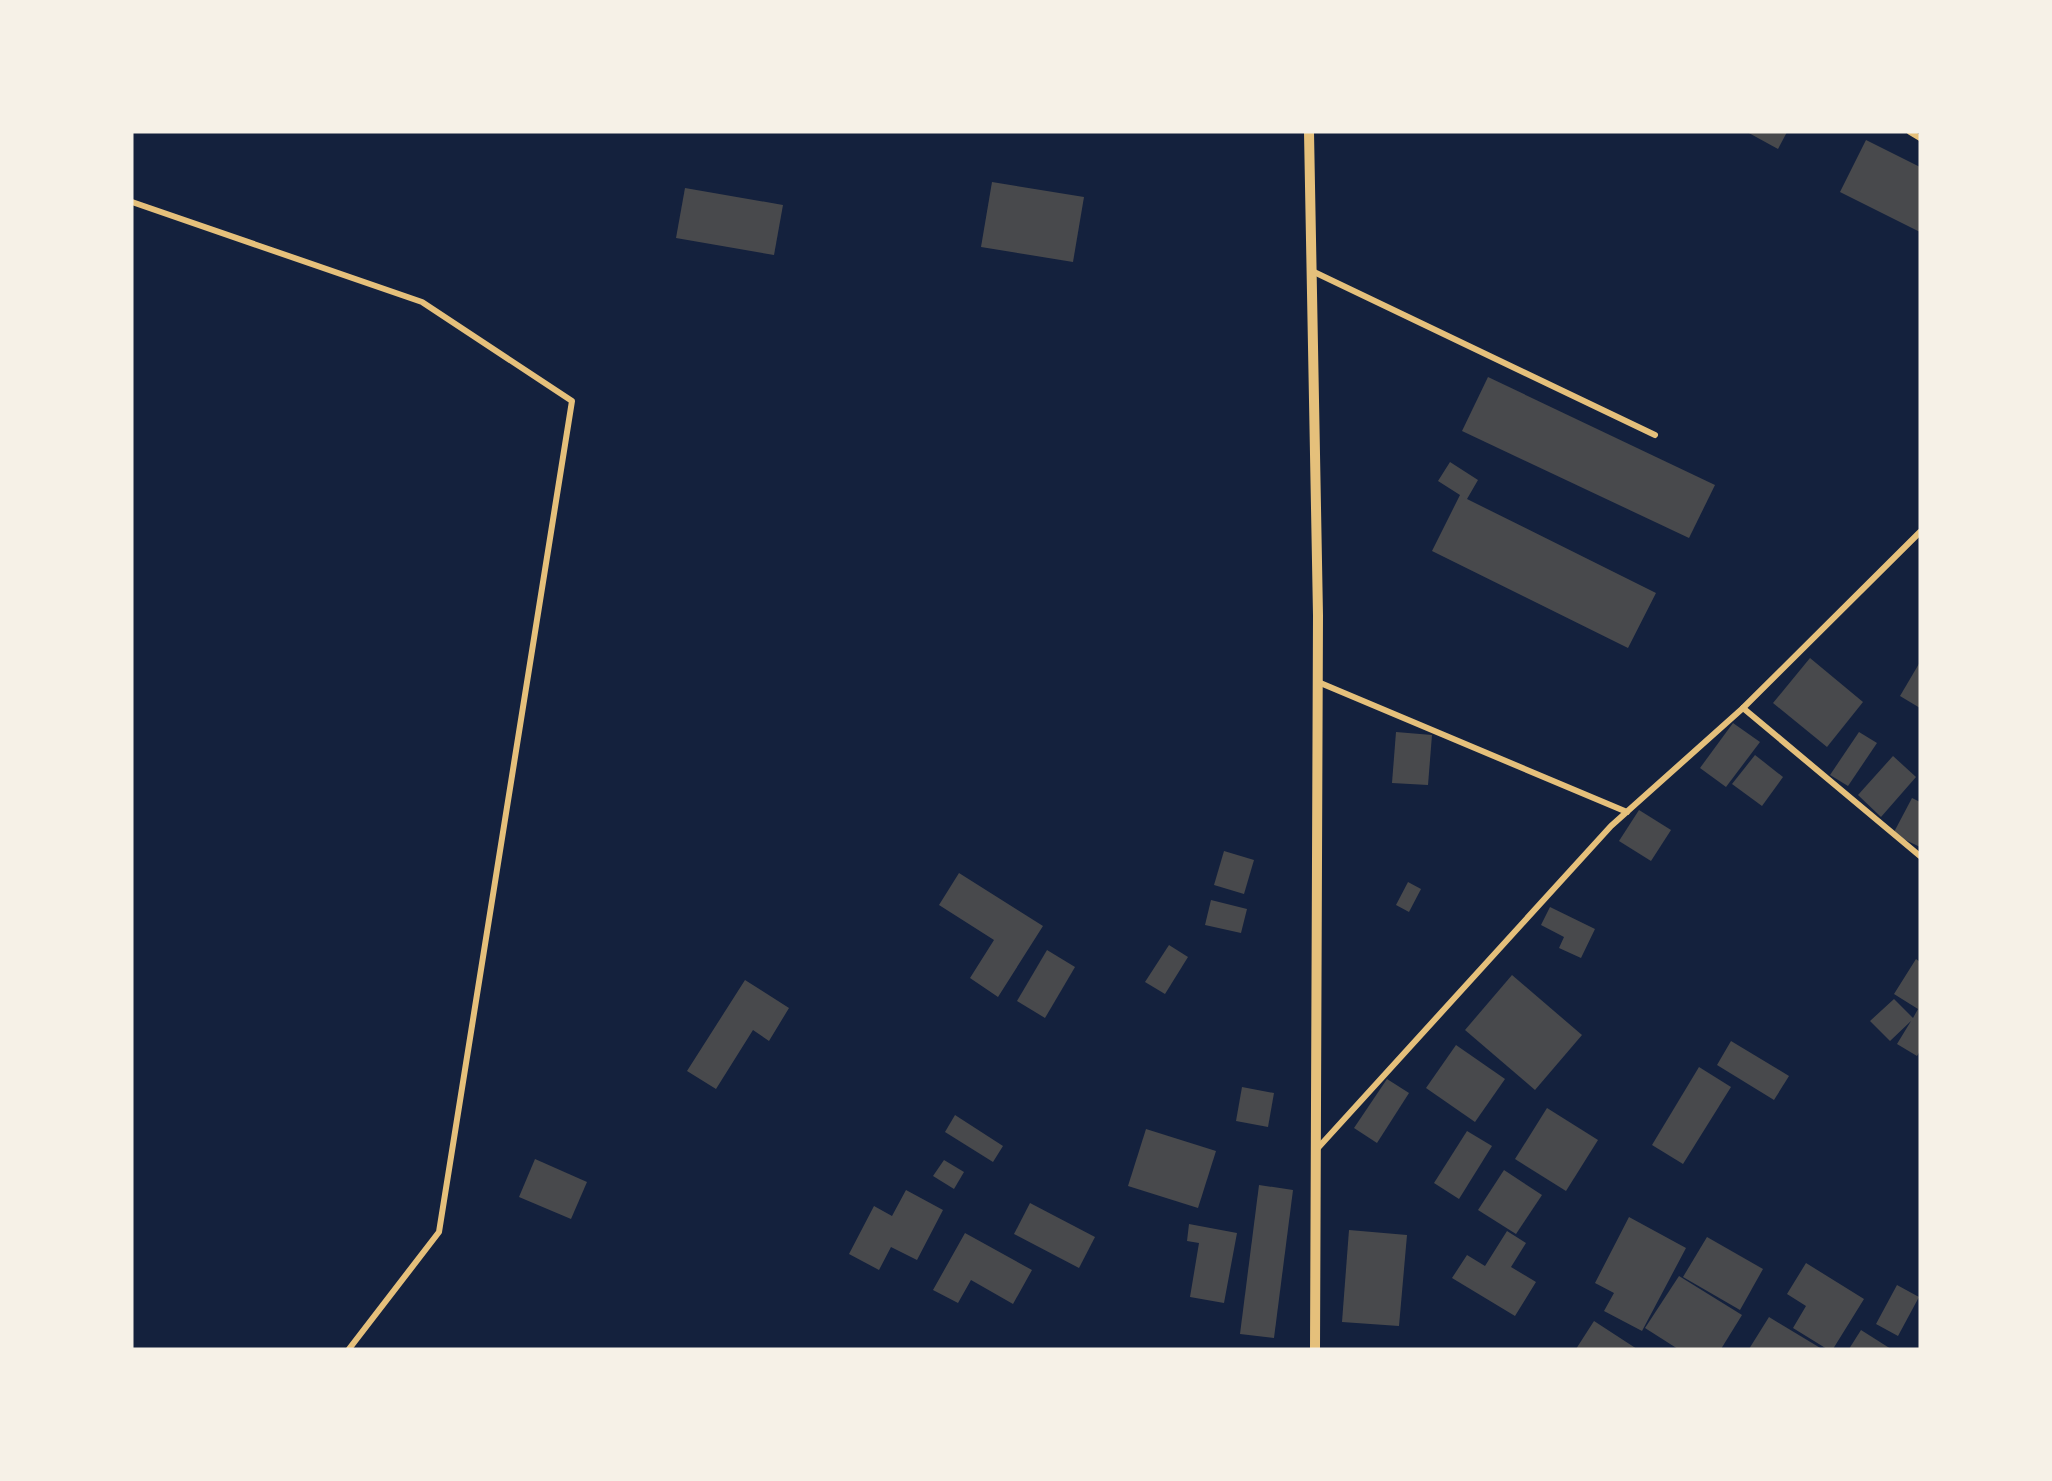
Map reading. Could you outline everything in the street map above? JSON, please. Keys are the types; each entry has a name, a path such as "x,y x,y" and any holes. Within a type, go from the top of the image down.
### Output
{"street":[{"path":"1310,132 1318,615 1315,1349"},
{"path":"1910,132 1920,138"},
{"path":"132,202 422,302 572,401 439,1232 349,1349"},
{"path":"1312,271 1655,435"},
{"path":"1316,1151 1611,826 1743,708 1920,532"},
{"path":"1317,682 1627,812"},
{"path":"1743,708 1920,856"}],"building":[{"path":"1747,132 1787,132 1778,149"},
{"path":"1866,140 1920,167 1920,232 1840,192"},
{"path":"992,182 1084,197 1073,262 981,247"},
{"path":"685,188 783,205 774,255 676,238"},
{"path":"1488,377 1715,485 1689,538 1462,431"},
{"path":"1450,462 1478,480 1467,499 1656,593 1628,648 1432,551 1460,495 1438,481"},
{"path":"1810,658 1863,702 1827,747 1773,703"},
{"path":"1920,662 1920,708 1900,696"},
{"path":"1733,723 1760,742 1726,787 1700,768"},
{"path":"1396,732 1432,735 1428,785 1392,783"},
{"path":"1859,732 1877,743 1848,786 1830,775"},
{"path":"1755,755 1783,777 1762,806 1732,784"},
{"path":"1893,756 1916,777 1881,817 1858,795"},
{"path":"1912,798 1920,802 1920,847 1893,834"},
{"path":"1639,810 1671,830 1651,861 1619,841"},
{"path":"1224,851 1254,860 1244,894 1214,885"},
{"path":"959,873 1043,926 998,997 970,978 994,940 939,905"},
{"path":"1408,882 1421,889 1409,912 1396,905"},
{"path":"1211,900 1247,909 1241,933 1205,925"},
{"path":"1550,907 1595,929 1581,958 1559,948 1564,937 1541,925"},
{"path":"1169,945 1188,957 1165,994 1145,982"},
{"path":"1047,950 1075,967 1045,1018 1017,1001"},
{"path":"1916,959 1920,962 1920,1051 1917,1056 1897,1044 1911,1021 1890,1041 1870,1021 1894,999 1913,1018 1918,1009 1894,994"},
{"path":"1512,975 1582,1035 1535,1090 1465,1030"},
{"path":"745,980 789,1008 769,1041 753,1030 716,1089 687,1071"},
{"path":"1731,1041 1789,1076 1774,1100 1717,1065"},
{"path":"1456,1045 1505,1079 1475,1122 1426,1088"},
{"path":"1699,1067 1731,1087 1683,1164 1652,1145"},
{"path":"1387,1079 1409,1093 1377,1143 1354,1128"},
{"path":"1242,1087 1274,1093 1268,1127 1236,1121"},
{"path":"1547,1108 1598,1140 1566,1191 1515,1159"},
{"path":"955,1115 1003,1146 993,1162 945,1132"},
{"path":"1146,1129 1216,1151 1198,1208 1128,1186"},
{"path":"1467,1131 1492,1146 1459,1199 1434,1183"},
{"path":"535,1159 587,1182 571,1219 519,1197"},
{"path":"944,1160 964,1172 954,1189 933,1176"},
{"path":"1504,1170 1542,1195 1516,1234 1478,1210"},
{"path":"1259,1185 1293,1190 1274,1338 1240,1334"},
{"path":"906,1190 943,1210 917,1260 891,1247 879,1270 849,1254 874,1206 892,1216"},
{"path":"1030,1203 1095,1237 1079,1268 1014,1234"},
{"path":"1629,1217 1686,1248 1642,1331 1604,1311 1614,1293 1595,1283"},
{"path":"1189,1224 1237,1233 1224,1303 1190,1297 1199,1243 1187,1241"},
{"path":"1349,1230 1407,1235 1399,1326 1342,1322"},
{"path":"1507,1231 1526,1243 1511,1267 1536,1282 1515,1316 1452,1278 1467,1255 1485,1266"},
{"path":"965,1233 1032,1270 1013,1304 971,1280 958,1303 933,1290"},
{"path":"1707,1237 1763,1269 1740,1310 1683,1277"},
{"path":"1806,1263 1864,1299 1833,1349 1827,1349 1793,1328 1806,1306 1787,1294"},
{"path":"1679,1276 1742,1315 1721,1349 1678,1349 1645,1328"},
{"path":"1897,1285 1919,1297 1898,1336 1876,1324"},
{"path":"1769,1317 1822,1349 1749,1349"},
{"path":"1594,1321 1637,1349 1576,1349"},
{"path":"1861,1330 1891,1349 1849,1349"}]}
